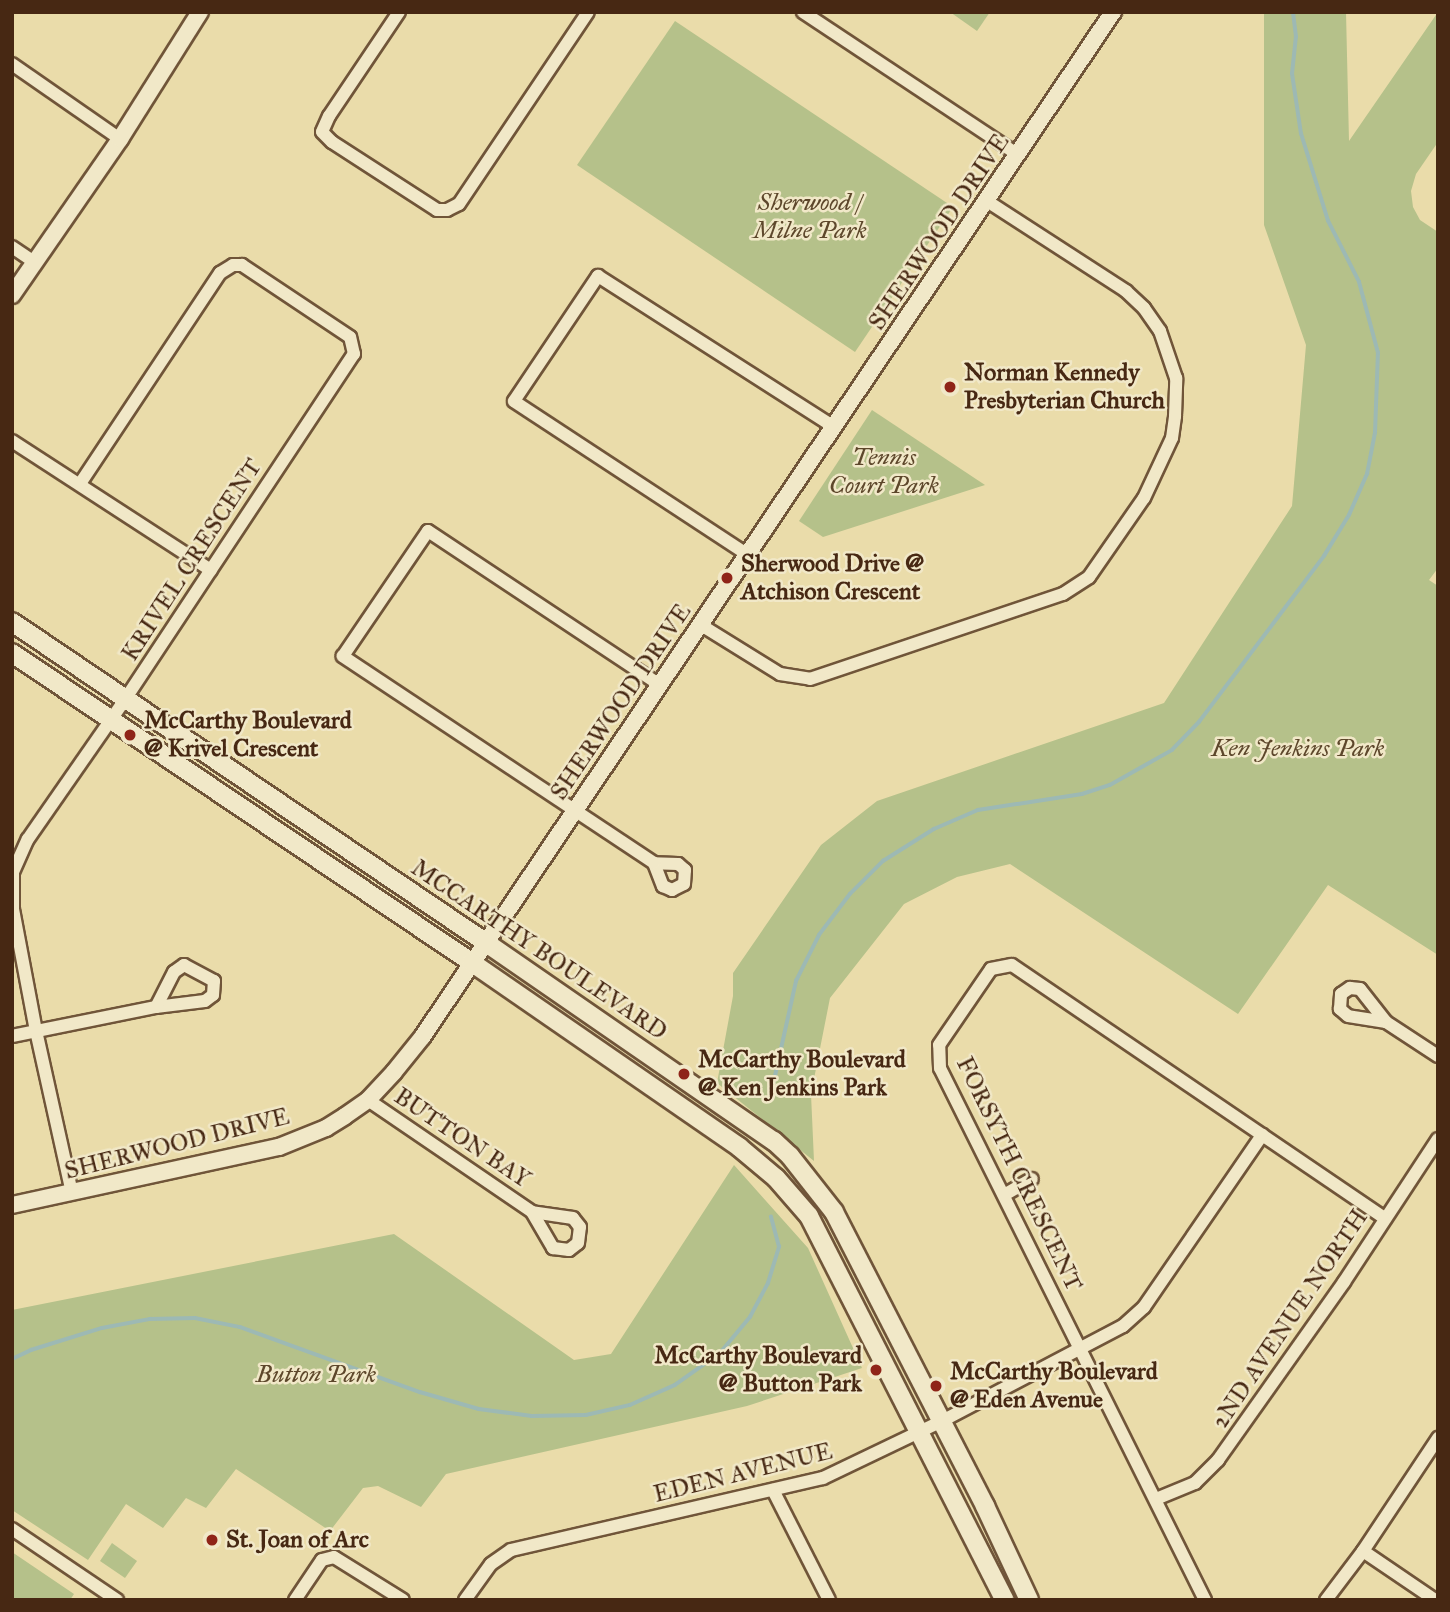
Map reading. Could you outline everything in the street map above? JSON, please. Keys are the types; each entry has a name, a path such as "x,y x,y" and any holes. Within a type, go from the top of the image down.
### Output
{"main road":[{"name":"MCCARTHY BOULEVARD","path":"12,622 485,942 774,1141 790,1156 834,1212 942,1421 1029,1600"},
{"name":"MCCARTHY BOULEVARD","path":"12,653 113,718 471,962 739,1147 776,1178 809,1216 1005,1600"}],"street":[{"path":"12,295 120,139 200,12"},
{"path":"399,12 322,132 332,142 437,210 447,210 459,204 588,12"},
{"path":"803,12 1018,155"},
{"name":"SHERWOOD DRIVE","path":"12,1205 279,1147 326,1128 368,1100 423,1036 1113,12"},
{"path":"12,64 120,139"},
{"path":"701,625 780,674 810,679 1063,594 1089,577 1144,498 1172,438 1175,416 1176,378 1160,331 1126,291 987,201"},
{"path":"12,247 34,262"},
{"name":"KRIVEL CRESCENT","path":"72,1194 36,1031 13,909 13,872 28,839 113,718 354,354 350,337 242,265 233,265 220,273 80,484"},
{"path":"748,555 514,401 598,276 834,427"},
{"path":"12,441 211,570"},
{"path":"653,863 343,656 428,531 660,685"},
{"path":"12,1036 156,1007 205,1001 213,995 214,981 184,965 174,972 156,1007"},
{"name":"FORSYTH CRESCENT","path":"1205,1600 940,1068 939,1045 991,969 1013,965 1384,1218"},
{"path":"1386,1022 1438,1056"},
{"name":"BUTTON BAY","path":"368,1100 532,1212"},
{"name":"EDEN AVENUE","path":"465,1600 491,1564 511,1550 823,1478 942,1421 1123,1326 1144,1307 1262,1135"},
{"name":"2ND AVENUE NORTH","path":"1156,1499 1195,1483 1218,1460 1438,1139"},
{"path":"1004,1195 1032,1179"},
{"path":"1326,1600 1363,1551 1438,1438"},
{"path":"773,1490 829,1600"},
{"path":"12,1529 117,1600"},
{"path":"1363,1551 1435,1600"},
{"path":"295,1600 322,1560 334,1557 350,1564 403,1600"}],"green space":[{"path":"950,12 990,12 977,31"},
{"name":"Ken Jenkins Park","path":"1264,12 1346,12 1349,141 1438,12 1438,142 1416,174 1411,191 1413,207 1420,220 1438,232 1438,568 1429,580 1438,586 1438,955 1328,885 1238,1014 1010,864 957,877 904,904 830,998 811,1094 814,1161 717,1083 733,996 733,973 821,845 877,801 1164,703 1292,506 1306,345 1264,225"},
{"name":"Sherwood / Milne Park","path":"675,21 953,207 855,352 577,165"},
{"name":"Tennis Court Park","path":"872,410 985,485 823,537 799,521"},
{"name":"Button Park","path":"734,1165 808,1248 862,1368 747,1406 446,1474 421,1507 378,1486 363,1488 330,1531 236,1469 206,1508 186,1498 163,1528 126,1504 88,1560 12,1510 12,1310 394,1234 574,1360 611,1354"},
{"path":"112,1543 137,1561 125,1578 100,1561"},
{"path":"12,1552 74,1594 70,1600 12,1600"}],"waterway":[{"path":"771,1094 796,981 819,935 850,894 883,861 934,829 978,810 1082,794 1110,785 1172,750 1199,722 1324,556 1349,515 1367,474 1375,433 1378,353 1359,282 1328,221 1301,134 1292,74 1296,37 1293,12"},
{"path":"12,1359 31,1350 102,1328 150,1319 195,1318 240,1327 420,1392 479,1409 532,1416 586,1415 630,1405 675,1385 720,1353 750,1317 768,1283 779,1247 771,1217"}],"place":[{"name":"Norman Kennedy Presbyterian Church","path":"950,387"},
{"name":"Sherwood Drive @ Atchison Crescent","path":"727,578"},
{"name":"McCarthy Boulevard @ Krivel Crescent","path":"130,735"},
{"name":"McCarthy Boulevard @ Ken Jenkins Park","path":"684,1074"},
{"name":"McCarthy Boulevard @ Button Park","path":"876,1370"},
{"name":"McCarthy Boulevard @ Eden Avenue","path":"936,1386"},
{"name":"St. Joan of Arc","path":"212,1540"}]}
